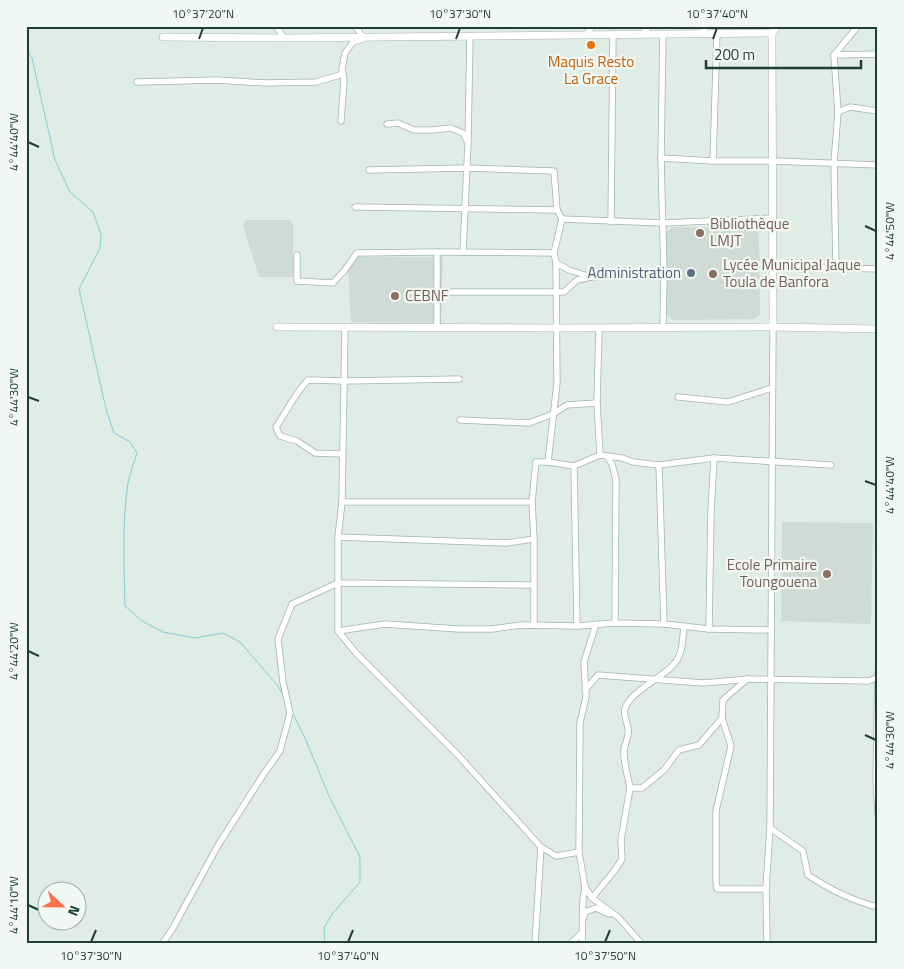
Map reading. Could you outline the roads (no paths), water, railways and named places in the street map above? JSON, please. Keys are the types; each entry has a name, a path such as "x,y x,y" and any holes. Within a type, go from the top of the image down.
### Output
{"street":[{"path":"276,26 284,38"},
{"path":"355,26 366,37"},
{"path":"586,34 593,26"},
{"path":"643,34 649,26"},
{"path":"701,33 707,26"},
{"path":"767,943 766,889 770,828 773,327 772,33 778,26"},
{"path":"836,268 834,163 838,112 834,55 858,26"},
{"path":"713,162 717,33"},
{"path":"163,37 284,38 772,33"},
{"path":"611,222 613,34"},
{"path":"663,34 661,158 664,274 663,327"},
{"path":"463,252 470,36"},
{"path":"342,121 344,80 342,69 344,52 353,42 366,37"},
{"path":"834,55 878,54"},
{"path":"137,82 217,80 266,84 316,82 343,74"},
{"path":"838,112 850,107 878,110"},
{"path":"387,124 398,123 414,130 451,128 463,133 468,143"},
{"path":"661,158 713,162 772,161 878,165"},
{"path":"370,170 467,168 554,171 557,210 562,219 554,253 556,262 557,383 548,462"},
{"path":"355,207 557,210"},
{"path":"562,219 662,224 772,218"},
{"path":"437,327 438,252"},
{"path":"297,255 298,281 333,283 357,253 554,253"},
{"path":"556,262 569,270 590,277"},
{"path":"772,265 878,269"},
{"path":"437,292 564,292 577,280 590,277 664,274"},
{"path":"277,327 773,327 878,329"},
{"path":"345,327 342,502 338,537 338,632 356,653 457,754 541,847 556,856 579,852"},
{"path":"599,328 597,403 600,455"},
{"path":"342,454 315,453 297,441 280,436 276,427 298,390 308,380 459,379"},
{"path":"678,397 728,402 772,388"},
{"path":"460,420 529,423 553,414 567,405 597,403"},
{"path":"534,625 532,502 536,462 574,466 600,455 659,465 714,458 831,465"},
{"path":"607,456 612,464 616,480 615,623"},
{"path":"709,629 714,458"},
{"path":"659,465 664,624"},
{"path":"574,466 577,626"},
{"path":"342,502 532,502"},
{"path":"338,537 506,544 534,539"},
{"path":"163,943 262,774 280,751 290,712 283,682 278,639 292,604 338,583 533,585"},
{"path":"338,632 385,624 458,629 492,629 521,625 577,626 615,623 664,624 709,629 771,630"},
{"path":"582,943 585,887 579,852 580,723 586,697 584,662 596,624"},
{"path":"592,898 622,859 622,840 630,788 624,756 624,748 628,738 628,727 624,718 624,708 630,700 654,679 667,671 679,657 684,626"},
{"path":"878,672 876,780 878,814"},
{"path":"586,690 598,675 702,682 747,679 869,681 878,676"},
{"path":"747,679 723,700 722,718 731,746 716,811 716,881 717,889 766,889"},
{"path":"630,788 642,788 664,770 679,750 699,746 722,718"},
{"path":"770,828 803,851 808,875 826,887 862,903 878,907"},
{"path":"534,943 541,847"},
{"path":"585,887 592,898 618,917 641,943"},
{"path":"583,918 585,912 596,908 618,917"},
{"path":"571,943 582,933"}],"waterway":[{"path":"26,47 32,58 55,160 70,192 93,212 101,234 100,248 79,289 106,409 114,433 130,442 137,453 128,483 125,513 125,606 142,621 163,632 195,638 223,633 240,642 278,686 284,697"},
{"path":"293,714 329,796 360,857 360,882 332,914 324,928 325,943"}],"place":[{"name":"Maquis Resto La Grace","path":"591,45"},
{"name":"Bibliothèque LMJT","path":"700,233"},
{"name":"Administration","path":"691,273"},
{"name":"Lycée Municipal Jaque Toula de Banfora","path":"713,274"},
{"name":"CEBNF","path":"395,296"},
{"name":"Ecole Primaire Toungouena","path":"827,574"}]}
